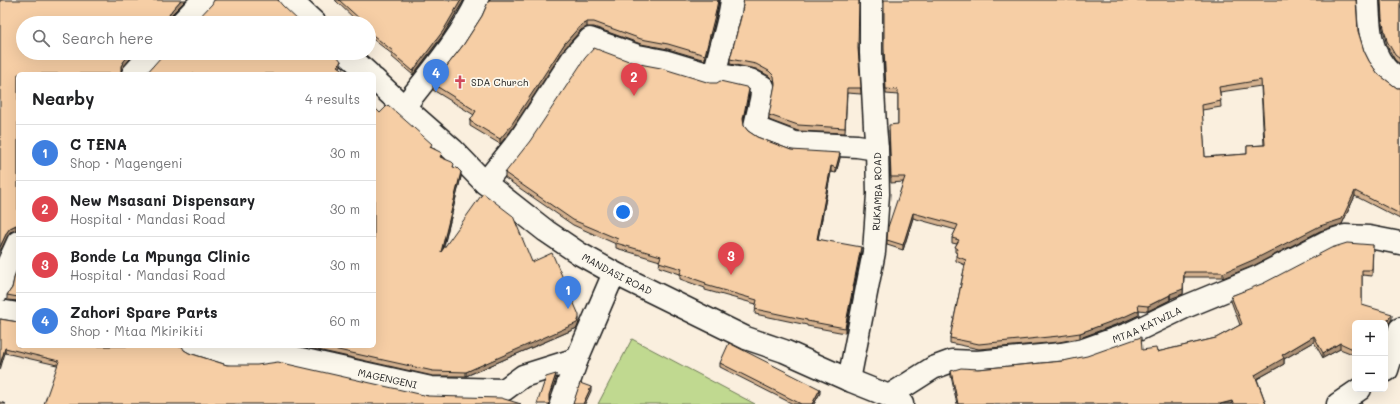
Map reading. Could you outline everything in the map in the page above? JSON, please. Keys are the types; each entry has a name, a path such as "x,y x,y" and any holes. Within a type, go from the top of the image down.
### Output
{"street":[{"path":"188,16 203,0"},
{"path":"290,0 307,16"},
{"path":"404,107 472,14 478,0"},
{"path":"485,183 520,139 575,55 590,39 638,56 664,61 714,76 730,16 732,0"},
{"name":"RUKAMBA ROAD","path":"849,380 874,252 878,194 872,68 871,0"},
{"path":"1368,0 1372,40 1376,55 1384,67 1400,81"},
{"path":"135,72 146,60"},
{"path":"354,60 367,72"},
{"path":"726,76 750,80 762,87 761,100 755,126 760,130 795,143 857,146 877,149"},
{"name":"MANDASI ROAD","path":"376,81 453,150 485,183 552,235 580,254 614,274 746,338 784,352 895,400"},
{"name":"MTAA KATWILA","path":"895,400 916,377 933,368 952,361 977,362 1061,354 1083,350 1131,333 1185,307 1258,277 1326,242 1345,236 1369,237 1400,243"},
{"path":"0,290 3,275 16,246"},
{"path":"561,404 577,359 614,274"},
{"path":"0,311 16,314"},
{"path":"1388,367 1400,328"},
{"name":"MAGENGENI","path":"201,348 230,357 257,357 278,354 431,388 504,390 523,376 577,359"},
{"path":"1338,404 1356,392"}],"green space":[{"path":"632,339 755,404 598,404"}],"building":[{"path":"0,0 181,0 172,10 169,16 16,16 16,60 125,60 121,66 121,72 16,72 16,225 10,228 7,232 0,247"},
{"path":"214,0 278,0 294,16 201,16"},
{"path":"339,0 461,0 443,31 413,71 392,53 393,51 376,38 376,16 357,16"},
{"path":"489,0 718,0 705,55 668,44 641,39 594,22 587,22 581,25 565,43 510,127 500,139 470,121 476,111 433,84 464,44 482,16"},
{"path":"744,0 859,0 858,48 861,88 847,88 845,128 798,125 769,115 775,84 774,76 769,71 756,64 730,59"},
{"path":"884,0 1356,0 1358,31 1364,51 1369,61 1378,74 1397,88 1400,88 1400,214 1355,191 1342,219 1320,226 1253,260 1223,273 1184,272 1183,289 1148,306 1138,305 1139,310 1080,333 979,344 950,338 966,260 956,256 958,249 955,247 959,240 952,238 958,225 913,213 903,245 887,240 888,227 905,177 891,177 889,125 898,124 898,90 886,89","holes":["1261,80 1265,145 1247,146 1247,154 1205,157 1202,105 1221,101 1219,87"]},
{"path":"1381,0 1400,0 1400,59 1395,55 1387,41 1382,19"},
{"path":"594,48 634,63 661,68 710,83 717,83 720,81 746,87 749,89 743,119 744,126 748,131 757,137 791,150 840,153 836,168 831,166 817,239 861,247 845,328 755,309 757,300 705,285 706,283 680,274 682,269 659,262 661,256 616,243 618,239 573,220 505,173 530,141 585,58"},
{"path":"158,60 340,60 338,66 346,72 148,72"},
{"path":"388,105 432,144 430,147 442,153 440,157 452,162 454,164 453,167 457,168 461,172 441,252 483,193 513,216 532,262 552,253 579,315 577,323 466,372 433,371 329,348 376,348 376,109 380,113"},
{"path":"1347,243 1373,245 1372,270 1362,270 1362,305 1392,314 1388,320 1352,320 1352,349 1340,343 1323,353 1314,336 1282,355 1284,358 1255,375 1266,404 1233,404 1232,401 1220,404 958,404 951,371 961,368 978,369 1063,361 1087,356 1141,337 1142,350 1156,348 1157,352 1216,338 1242,324 1231,296 1264,283 1331,248"},
{"path":"16,272 16,297 7,295 12,288"},
{"path":"0,319 16,322 16,348 183,348 189,353 227,365 257,365 278,362 428,396 501,398 521,404 44,404 59,361 5,348 0,365"},
{"path":"729,343 820,389 812,404 801,404 720,363"},
{"path":"556,374 549,395 550,404 537,404 546,377"},
{"path":"580,383 591,387 583,404 573,404"}],"place":[{"name":"SDA Church","path":"460,82"},
{"name":"Zahori Spare Parts","path":"436,92"},
{"name":"New Msasani Dispensary","path":"634,96"},
{"name":"Bonde La Mpunga Clinic","path":"731,275"},
{"name":"C TENA","path":"568,309"}]}
